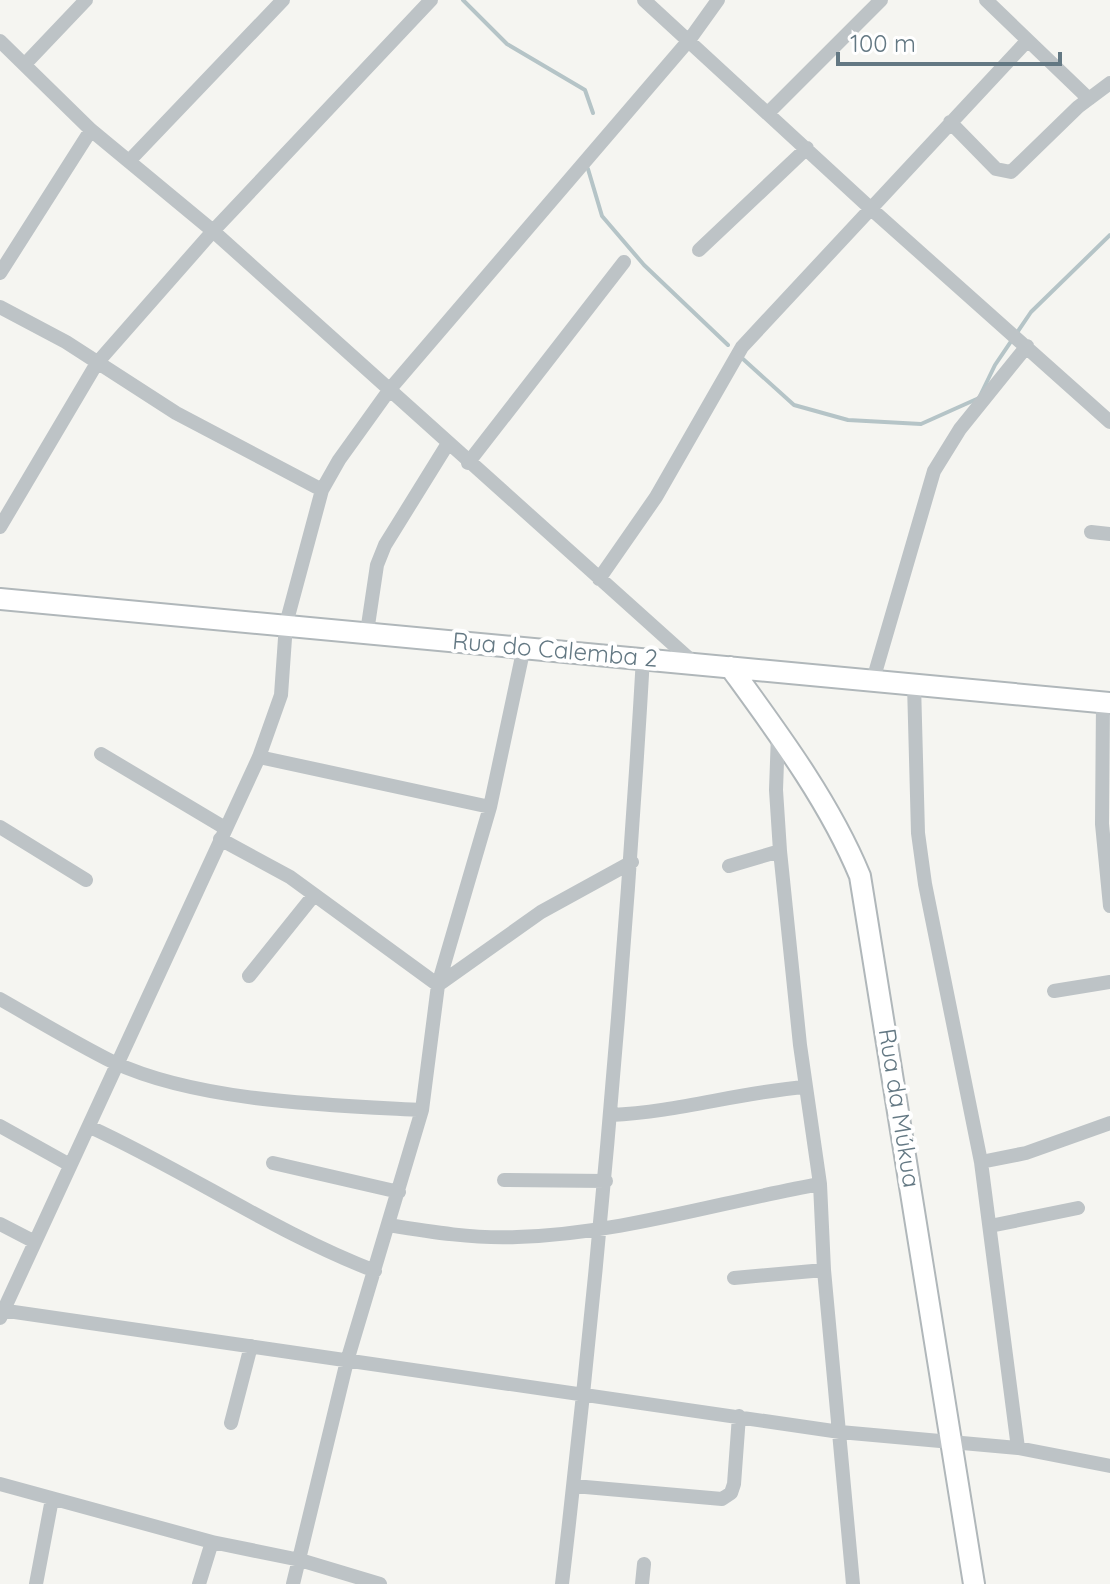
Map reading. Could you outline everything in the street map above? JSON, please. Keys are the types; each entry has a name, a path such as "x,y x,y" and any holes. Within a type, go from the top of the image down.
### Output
{"main road":[{"name":"Rua do Calemba 2","path":"0,599 1107,703"},
{"name":"Rua da Múkua","path":"730,667 778,734 846,841 860,876 974,1584"}],"street":[{"path":"26,63 86,0"},
{"path":"130,160 283,0"},
{"path":"0,527 97,363 213,231 431,0"},
{"path":"644,0 690,39 869,207 1110,422"},
{"path":"718,0 690,39 390,389 322,490 286,624 281,695 259,757 115,1063 90,1127 1,1313 251,1346 840,1432 952,1439 1018,1448 1110,1466"},
{"path":"768,113 881,0"},
{"path":"986,0 1089,99"},
{"path":"599,579 656,497 742,347 869,207 1027,41"},
{"path":"1,45 26,63 91,130 213,231 390,389 447,445 694,663"},
{"path":"950,122 996,169 1011,172 1110,83"},
{"path":"0,273 91,130"},
{"path":"699,250 807,148"},
{"path":"468,463 624,262"},
{"path":"0,307 66,342 176,413 322,490"},
{"path":"873,680 934,471 960,429 1027,346"},
{"path":"367,632 377,565 385,545 447,445"},
{"path":"1091,532 1110,534"},
{"path":"293,1584 347,1361 422,1110 438,985 490,807 524,647"},
{"path":"562,1584 606,1181 632,862 643,658"},
{"path":"914,684 918,833 925,884 981,1162 1018,1448"},
{"path":"1107,703 1102,824 1110,906"},
{"path":"778,734 776,790 780,851 820,1184 824,1270 853,1584"},
{"path":"101,754 290,877 438,985"},
{"path":"259,757 490,807"},
{"path":"0,827 86,880"},
{"path":"729,866 780,851"},
{"path":"438,985 541,912 632,862"},
{"path":"249,976 314,895"},
{"path":"1054,991 1110,982"},
{"path":"0,999 115,1063 203,1088 301,1103 422,1110"},
{"path":"611,1115 668,1111 760,1091 806,1087"},
{"path":"981,1162 1026,1153 1110,1123"},
{"path":"0,1126 70,1165"},
{"path":"90,1127 156,1157 312,1246 375,1271"},
{"path":"273,1163 399,1192"},
{"path":"504,1180 606,1181"},
{"path":"389,1225 482,1237 518,1237 599,1227 820,1184"},
{"path":"990,1226 1078,1208"},
{"path":"0,1224 33,1241"},
{"path":"734,1278 824,1270"},
{"path":"231,1423 251,1346"},
{"path":"574,1486 722,1499 731,1493 734,1484 739,1416"},
{"path":"0,1484 212,1542 300,1560 380,1584"},
{"path":"36,1584 52,1499"},
{"path":"199,1584 212,1542"},
{"path":"642,1584 644,1564"}],"waterway":[{"path":"463,0 507,44 585,90 593,113"},
{"path":"588,169 602,216 644,265 728,345"},
{"path":"743,359 794,405 848,420 921,424 979,398 995,365 1031,312 1110,235"}]}
